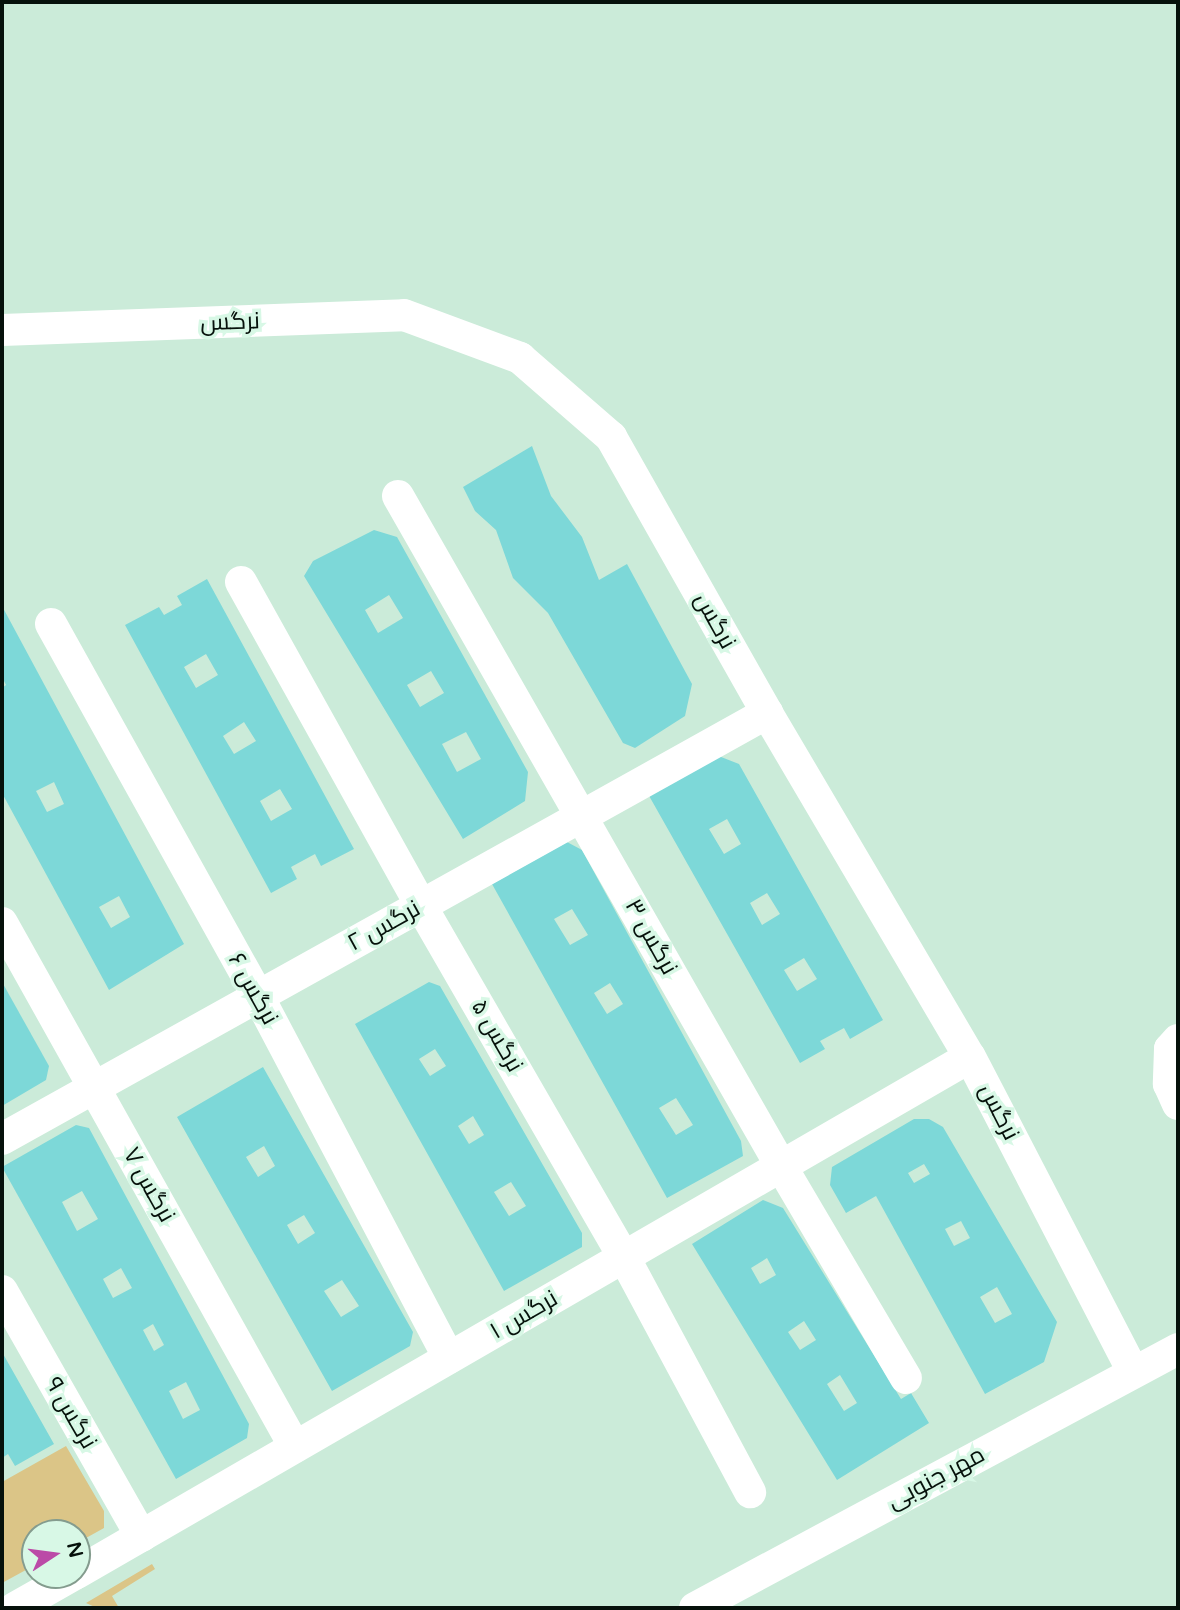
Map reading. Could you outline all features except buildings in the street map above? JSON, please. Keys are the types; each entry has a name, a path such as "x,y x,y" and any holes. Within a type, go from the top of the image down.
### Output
{"street":[{"name":"نرگس","path":"2,330 404,315 520,358 611,437 767,713 970,1057 1133,1371"},
{"name":"نرگس ۳","path":"398,496 781,1166 906,1378"},
{"name":"نرگس ۵","path":"241,582 421,905 624,1257 750,1492"},
{"name":"نرگس ۶","path":"51,624 258,996 449,1358"},
{"name":"نرگس ۲","path":"2,1139 767,713"},
{"name":"نرگس ۷","path":"2,923 295,1447"},
{"path":"1178,1040 1170,1049 1170,1084 1178,1104"},
{"name":"نرگس ۱","path":"91,1565 970,1057"},
{"name":"نرگس ۹","path":"2,1291 141,1536"},
{"name":"مهر جنوبی","path":"695,1608 1178,1349"},
{"name":"نرگس ۱","path":"15,1608 49,1589"}],"shaded area":[{"path":"66,1446 104,1511 104,1528 91,1535 91,1519 21,1519 21,1573 2,1583 2,1482"},
{"path":"152,1564 155,1569 112,1596 119,1608 97,1608 86,1603"}]}
